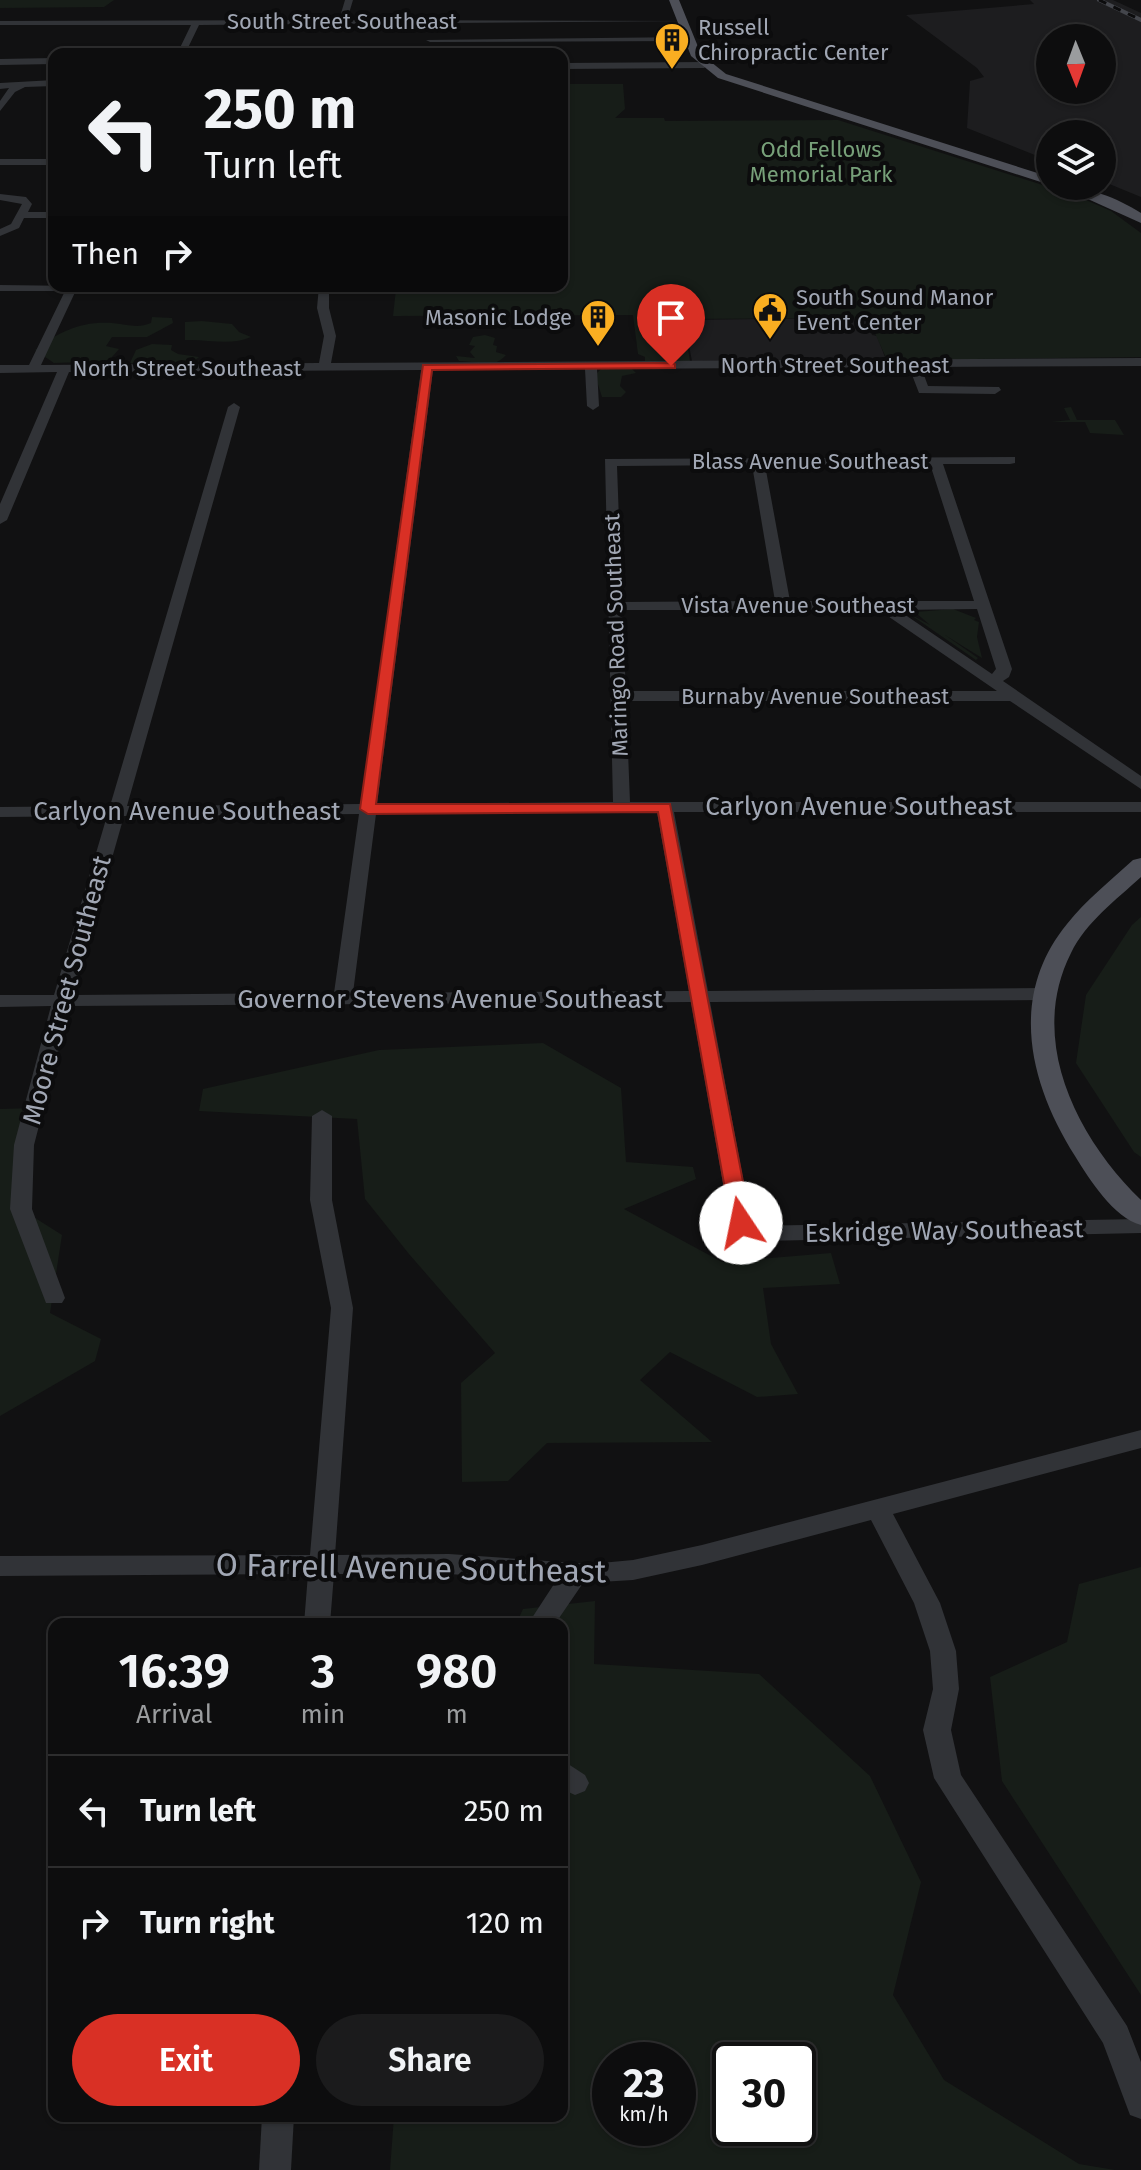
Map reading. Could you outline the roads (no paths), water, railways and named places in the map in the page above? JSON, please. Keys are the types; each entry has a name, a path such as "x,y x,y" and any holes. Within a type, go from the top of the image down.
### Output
{"main road":[{"path":"674,0 696,56 704,65 743,84 1036,177"},
{"path":"1103,200 1141,219"},
{"path":"1141,865 1080,921 1057,955 1044,994 1044,1043 1059,1104 1098,1171 1141,1216"}],"street":[{"path":"326,48 349,0"},
{"path":"429,48 432,21"},
{"name":"South Street Southeast","path":"0,23 683,21"},
{"path":"88,34 95,22"},
{"path":"184,48 196,22"},
{"path":"430,40 689,39"},
{"path":"0,60 48,60"},
{"path":"568,66 704,65"},
{"path":"0,86 48,84"},
{"path":"0,108 12,90 21,87"},
{"path":"0,162 48,162"},
{"path":"0,197 26,201 22,215 12,229 0,233"},
{"path":"22,215 48,215"},
{"path":"0,288 48,287"},
{"path":"33,369 70,292"},
{"path":"324,292 323,308 330,336 324,368"},
{"name":"North Street Southeast","path":"0,369 591,366 728,371 1141,362"},
{"path":"914,365 923,390 995,390"},
{"path":"591,366 593,406"},
{"path":"343,1000 427,367"},
{"path":"1,515 64,369"},
{"name":"Moore Street Southeast","path":"54,1298 21,1209 24,1145 62,1001 234,407"},
{"path":"935,460 1004,669 1004,674 992,681"},
{"name":"Blass Avenue Southeast","path":"610,462 1010,460"},
{"path":"758,461 783,605"},
{"name":"Maringo Road Southeast","path":"610,462 622,807"},
{"path":"882,605 1141,784"},
{"name":"Vista Avenue Southeast","path":"614,606 981,605"},
{"name":"Burnaby Avenue Southeast","path":"617,696 1013,696"},
{"path":"665,807 698,997"},
{"name":"Carlyon Avenue Southeast","path":"0,812 1141,807"},
{"name":"Governor Stevens Avenue Southeast","path":"0,1001 1044,994"},
{"name":"Eskridge Way Southeast","path":"698,997 741,1223 748,1231 761,1234 1141,1226"},
{"path":"318,1618 342,1308 321,1200 322,1116"},
{"name":"O Farrell Avenue Southeast","path":"0,1566 449,1564 576,1573 633,1570 1141,1439"},
{"path":"877,1508 927,1603 943,1651 946,1689 937,1730 948,1778 1116,2036 1141,2104"},
{"path":"545,1618 576,1573"},
{"path":"275,2170 278,2122"}],"railway":[{"path":"1099,0 1141,20"}],"place":[{"name":"Russell Chiropractic Center","path":"672,71"},
{"name":"South Sound Manor Event Center","path":"770,341"},
{"name":"Masonic Lodge","path":"598,348"}],"park label":[{"name":"Odd Fellows Memorial Park","path":"821,162"}]}
